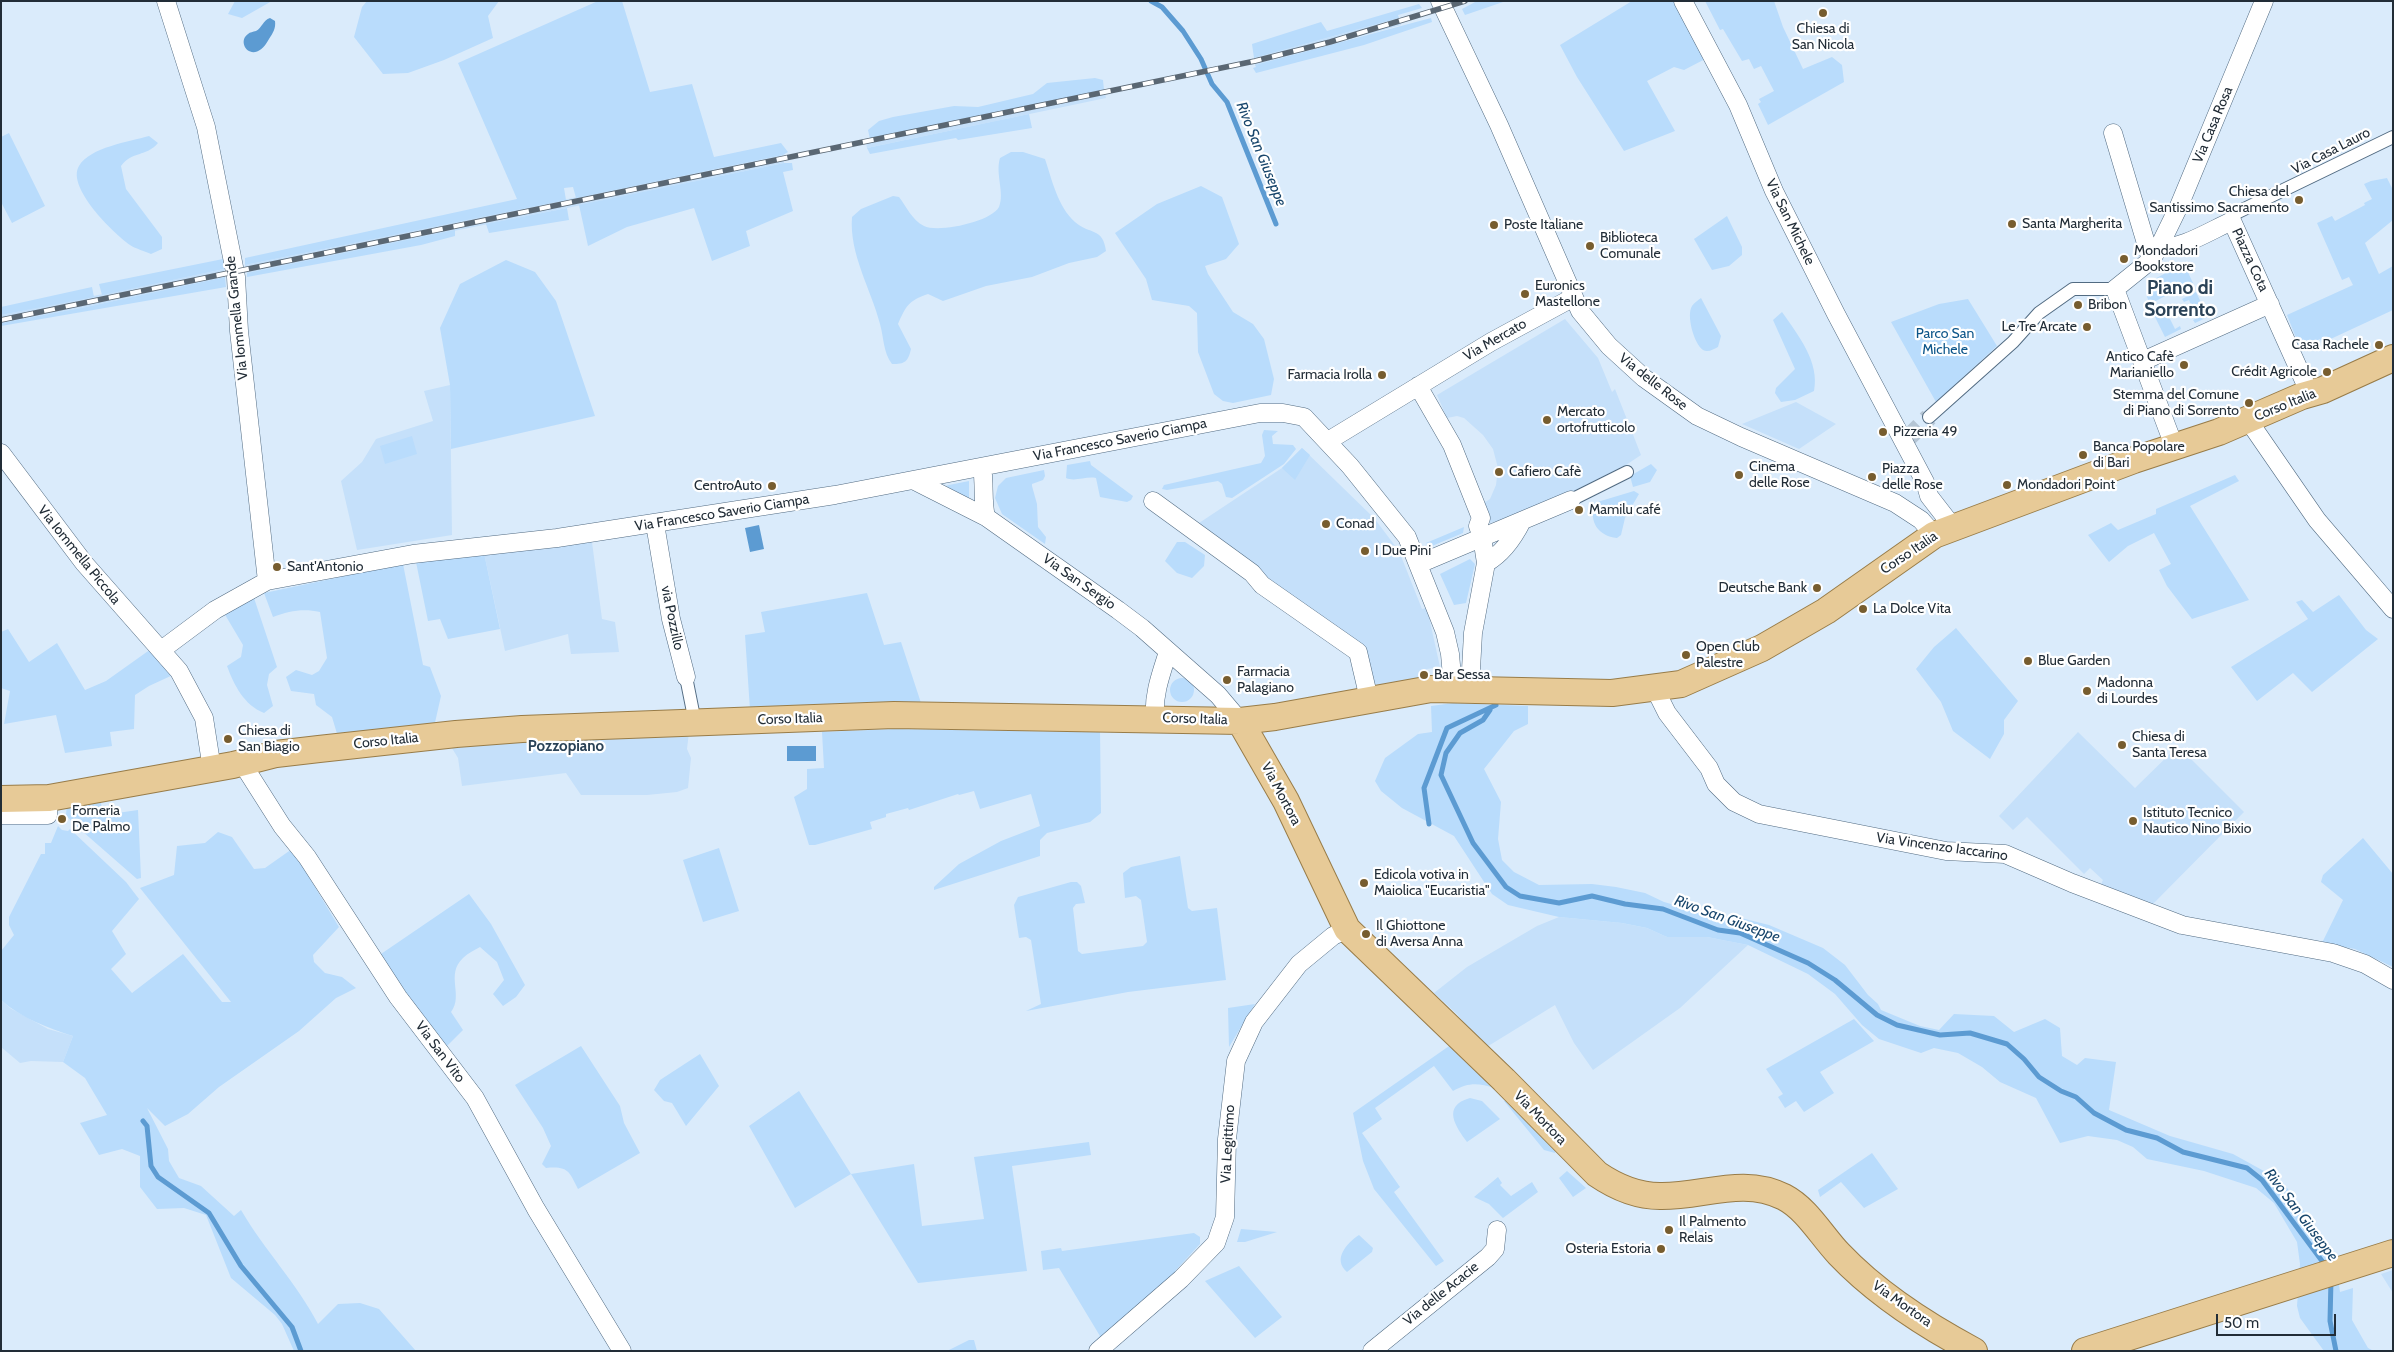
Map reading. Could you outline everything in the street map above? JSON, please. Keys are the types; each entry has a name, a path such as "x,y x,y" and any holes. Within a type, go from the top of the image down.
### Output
{"main road":[{"name":"Corso Italia","path":"1,799 49,798 212,769 276,754 456,734 894,716 1155,718 1240,721 1275,717 1431,689 1461,688 1612,693 1654,689 1681,684 1762,648 1826,610 1943,531 2174,446 2204,438 2323,390 2393,358"},
{"name":"Via Mortora","path":"1240,721 1286,801 1347,929 1504,1080 1596,1174 1614,1186 1644,1195 1662,1196 1728,1188 1750,1188 1784,1197 1795,1204 1839,1254 1866,1279 1898,1303 1967,1348"},
{"path":"2085,1351 2284,1286 2384,1256"}],"street":[{"name":"Via Iommella Grande","path":"166,1 206,127 236,277 242,359 267,581"},
{"name":"Via delle Rose","path":"1440,1 1500,125 1580,311 1625,363 1697,416 1741,437 1877,494 1943,531"},
{"name":"Via San Michele","path":"1683,1 1738,105 1774,191 1804,252 1904,441 1925,482 1929,496"},
{"name":"Via Casa Rosa","path":"2155,253 2179,206 2264,1"},
{"path":"1929,417 2013,342 2039,314 2073,289 2115,289 2155,253 2113,133"},
{"name":"Via Casa Lauro","path":"2232,220 2236,213 2393,137"},
{"name":"Piazza Cota","path":"2155,253 2165,248 2181,245 2232,220 2310,394"},
{"path":"2115,289 2174,446"},
{"name":"Via Mercato","path":"1328,441 1491,342 1574,297"},
{"name":"Piazza Cota","path":"2143,361 2270,304"},
{"path":"1418,386 1452,445 1481,518 1478,526 1482,537 1486,563 1450,654 1461,688"},
{"name":"Via Francesco Saverio Ciampa","path":"163,652 168,645 215,610 267,581 413,554 547,539 655,524 835,495 1260,413 1299,415 1309,421 1328,441"},
{"path":"2248,420 2317,520 2393,609"},
{"path":"1328,441 1407,537 1419,564 1459,633 1461,688"},
{"name":"Via Iommella Piccola","path":"1,453 84,563 163,652"},
{"path":"982,467 984,479 982,494 986,517"},
{"path":"1419,564 1571,500 1627,472"},
{"name":"Via San Sergio","path":"913,480 986,517 1118,610 1218,695 1240,721"},
{"path":"1908,510 1918,509 1929,496 1943,531"},
{"path":"1153,501 1252,573 1262,585 1358,652 1369,699"},
{"path":"1486,563 1496,558 1516,533 1522,521"},
{"name":"via Pozzillo","path":"655,524 671,619 694,712"},
{"path":"163,652 179,670 204,718 212,769"},
{"path":"1155,718 1154,704 1168,652"},
{"name":"Via Vincenzo Iaccarino","path":"1654,689 1667,713 1710,768 1716,784 1734,802 1759,814 1924,847 2005,854 2072,883 2182,925 2333,953 2365,964 2393,980"},
{"name":"Via San Vito","path":"242,763 282,826 307,857 398,997 475,1098 536,1209 622,1351"},
{"path":"1,815 48,815 49,798"},
{"name":"Via Legittimo","path":"1098,1351 1181,1279 1216,1243 1225,1217 1227,1139 1236,1061 1254,1022 1299,964 1333,936 1347,929"},
{"name":"Via delle Acacie","path":"1372,1351 1488,1256 1494,1249 1498,1230"}],"shaded area":[{"path":"1399,18 1401,25 1255,65 1254,58"},
{"path":"1104,90 1106,98 867,148 865,139"},
{"path":"783,155 784,163 567,208 247,273 245,265"},
{"path":"224,269 225,277 1,323 1,315"},
{"name":"Mercato ortofrutticolo","path":"1565,319 1598,358 1612,392 1615,389 1641,455 1617,471 1577,490 1518,515 1490,523 1482,504 1490,499 1496,485 1498,468 1493,449 1483,435 1464,418 1457,416 1447,418 1437,395"},
{"path":"450,385 452,535 357,550 341,481 362,462 376,439 433,421 424,391"},
{"path":"1796,402 1836,424 1799,449 1742,424"},
{"path":"1302,448 1374,518 1399,551 1422,609 1427,608 1440,667 1427,669 1429,679 1371,691 1362,648 1196,525 1282,468"},
{"path":"592,542 602,619 615,622 619,652 571,654 568,634 505,651 484,553"},
{"path":"689,732 687,749 691,758 688,788 677,792 647,795 581,795 566,773 462,786 458,758 450,745"},
{"name":"Istituto Tecnico Nautico Nino Bixio","path":"2078,732 2135,788 2178,746 2244,812 2150,907 2100,886 2103,880 2090,868 2084,874 2027,817 2013,830 1999,816"},
{"path":"1559,917 1622,923 1647,928 1667,937 1707,937 1748,945 1680,1008 1593,1070 1574,1043 1555,1005 1485,1048 1457,1014 1434,993 1467,967 1537,926"},
{"path":"1,1000 10,1008 48,1029 73,1036 63,1062 31,1061 20,1063 1,1047"},
{"path":"2393,1270 2393,1293 2381,1274"}],"green space":[{"path":"235,1 272,1 242,18 228,14"},
{"path":"367,1 499,1 488,16 493,38 444,60 408,73 383,74 354,37 362,7"},
{"path":"598,1 622,1 650,92 692,84 714,157 781,143 788,152 783,155 576,198 573,187 564,188 566,200 245,265 245,258 517,199 458,63"},
{"path":"1477,1 1506,1 1465,15 1462,9"},
{"path":"1632,1 1678,1 1711,56 1684,70 1674,67 1647,81 1675,131 1624,151 1577,77 1560,45"},
{"path":"1705,1 1774,1 1783,27 1803,69 1832,57 1842,65 1844,82 1768,125 1758,104 1761,102 1759,99 1774,91 1761,66 1754,69 1749,59 1742,61 1723,29 1720,30"},
{"path":"1419,4 1422,8 1398,15 1399,18 1254,58 1252,44 1321,22 1327,31"},
{"path":"1431,18 1432,22 1364,45 1256,73 1253,68 1256,67 1255,65"},
{"path":"1095,78 1103,80 1104,90 870,139 868,130 879,121 893,117 954,106 978,107 1033,94 1047,83"},
{"path":"1029,114 1032,128 958,140 956,138 870,154 867,148"},
{"path":"9,133 45,206 12,223 1,202 1,137"},
{"path":"149,136 158,143 149,150 125,161 121,166 126,189 162,237 162,249 151,254 130,245 113,231 85,197 79,186 77,175 79,166 92,154 111,146"},
{"path":"1011,152 1023,152 1045,159 1056,193 1064,209 1075,222 1095,232 1102,238 1106,251 1097,257 1069,263 1032,277 986,286 943,301 928,294 916,299 908,305 898,324 911,349 909,357 903,363 892,364 887,355 876,311 857,258 852,231 852,217 861,209 893,196 899,197 913,217 920,223 931,228 964,225 986,217 999,207 1001,202 1000,158"},
{"path":"784,163 792,163 793,170 783,172 793,211 746,231 750,246 712,261 694,208 627,227 588,246 579,205"},
{"path":"2387,178 2393,190 2393,220 2365,243 2379,274 2393,266 2393,310 2322,343 2320,339 2300,348 2287,315 2353,285 2349,277 2342,280 2317,223 2332,216 2335,221 2365,205 2364,203 2372,199 2364,184"},
{"path":"1201,186 1222,197 1239,244 1226,259 1205,266 1208,274 1233,312 1253,324 1264,339 1274,379 1271,395 1233,403 1223,401 1214,394 1198,352 1197,313 1189,306 1152,300 1146,279 1115,233 1157,204"},
{"path":"567,208 569,220 489,233 486,224"},
{"path":"1727,216 1742,247 1742,255 1729,266 1712,270 1694,239"},
{"path":"455,230 455,236 421,245 247,277 247,273"},
{"path":"223,259 224,269 102,295 99,284"},
{"path":"506,260 535,272 556,301 595,416 451,449 450,385 440,328 460,284"},
{"path":"2180,265 2185,266 2193,283 2177,291 2153,280"},
{"path":"225,277 226,287 1,326 1,323"},
{"path":"2151,286 2169,294 2150,304 2147,297"},
{"path":"92,287 94,297 1,315 1,307"},
{"path":"2196,292 2208,317 2195,323 2193,320 2197,318 2189,300 2184,302 2182,299"},
{"path":"1701,298 1721,336 1718,347 1709,351 1705,351 1700,347 1690,322 1690,310"},
{"name":"Parco San Michele","path":"1968,299 1997,346 1936,402 1891,322 1939,304"},
{"path":"2169,305 2171,308 2166,311 2175,329 2180,326 2181,329 2165,337 2153,313"},
{"path":"1782,312 1795,330 1811,359 1815,380 1814,391 1795,400 1781,402 1775,393 1776,388 1795,369 1773,320"},
{"path":"1264,430 1278,431 1272,436 1273,444 1293,445 1296,449 1284,464 1232,498 1226,497 1222,484 1218,481 1167,490 1162,489 1164,485 1261,463 1265,456 1262,435"},
{"path":"412,436 417,454 385,464 380,446"},
{"path":"1302,448 1310,455 1295,480 1282,468"},
{"path":"1090,461 1091,465 1133,496 1131,500 1127,502 1100,497 1096,478 1066,478 1067,465"},
{"path":"1651,464 1657,470 1650,482 1633,487 1630,476"},
{"path":"1044,470 1045,476 1043,480 1032,484 1032,486 1037,504 1038,527 1046,537 1045,544 1002,514 995,498 998,486 1006,478"},
{"path":"2235,475 2239,481 2190,506 2249,600 2192,619 2167,586 2159,570 2171,564 2154,533 2128,546 2109,562 2088,535 2111,523 2118,530 2156,514 2156,509"},
{"path":"969,481 969,499 946,486 949,485"},
{"path":"1634,491 1639,494 1625,518 1621,535 1617,538 1610,537 1600,531 1594,522 1594,503"},
{"path":"1464,527 1463,533 1432,546 1426,543"},
{"path":"1177,542 1185,542 1205,555 1204,566 1192,578 1177,573 1165,561"},
{"path":"484,553 500,629 448,639 440,619 428,621 416,562"},
{"path":"1470,559 1475,564 1466,603 1454,605 1440,574"},
{"path":"403,564 423,665 430,667 441,696 434,727 338,737 332,717 316,705 314,694 291,691 286,677 296,670 312,675 319,671 327,658 320,612 296,611 273,617 264,593"},
{"path":"867,593 884,645 901,642 922,706 750,710 745,635 765,632 761,612"},
{"path":"2339,595 2366,630 2378,639 2312,692 2293,673 2257,701 2231,667 2308,619 2296,602 2302,600 2313,612"},
{"path":"254,598 277,667 269,674 267,685 273,706 264,713 245,700 227,666 241,657 243,645 224,613"},
{"path":"1956,628 2018,701 2004,720 2004,734 1990,759 1953,731 1941,702 1916,669 1934,647"},
{"path":"8,629 29,662 57,643 85,690 106,681 151,649 175,674 135,695 134,729 110,732 112,746 65,753 56,715 4,724 10,691 1,688 1,632"},
{"path":"1182,678 1191,681 1194,690 1191,699 1182,702 1173,699 1170,690 1173,681"},
{"path":"1453,703 1528,706 1528,724 1514,731 1484,769 1501,802 1498,839 1502,860 1514,872 1539,885 1592,884 1616,887 1645,893 1664,902 1713,916 1737,917 1769,925 1823,948 1845,965 1881,1010 1920,1026 1939,1030 1954,1014 1994,1016 2014,1032 2045,1019 2060,1028 2062,1056 2077,1065 2085,1058 2116,1062 2109,1110 2170,1136 2233,1154 2282,1181 2334,1252 2340,1292 2353,1288 2352,1320 2368,1348 2374,1351 2324,1351 2300,1318 2297,1306 2300,1264 2297,1242 2274,1203 2256,1188 2204,1171 2147,1159 2133,1147 2117,1140 2088,1136 2060,1143 2036,1098 2000,1082 1982,1067 1958,1053 1934,1048 1921,1053 1879,1039 1862,1025 1835,994 1808,974 1748,945 1707,937 1667,937 1647,928 1622,923 1559,917 1508,905 1492,894 1454,836 1402,808 1381,791 1375,781 1385,758 1418,734 1432,732 1431,706"},
{"path":"1078,728 1100,729 1101,813 1090,822 1047,833 1040,840 1040,856 934,890 934,887 959,864 1001,841 1040,826 1031,794 980,809 974,791 958,794 909,810 908,808 886,814 886,817 870,822 872,829 809,845 794,797 807,789 807,769 824,768 822,732 894,729 1078,732"},
{"path":"100,797 103,815 138,810 141,878 137,879 66,815 67,803"},
{"path":"58,826 62,830 68,831 70,829 126,882 139,899 112,931 126,954 111,969 132,993 183,954 222,1002 231,1002 140,888 174,875 177,846 205,843 218,832 232,837 254,869 265,868 292,849 339,927 313,955 314,962 325,973 342,977 356,988 336,998 299,1031 219,1087 188,1114 165,1126 147,1108 168,1149 169,1161 179,1178 201,1186 234,1216 241,1210 300,1294 318,1324 338,1304 360,1303 379,1309 416,1351 294,1351 282,1324 275,1315 231,1278 206,1215 184,1208 157,1209 140,1187 140,1156 122,1149 99,1155 80,1123 107,1115 85,1078 63,1062 73,1036 26,1017 1,1000 1,951 14,935 9,925 9,917 41,854 45,854 45,843 51,843"},
{"path":"2363,838 2393,874 2393,967 2355,949 2322,943 2343,900 2321,882 2323,875"},
{"path":"719,848 739,911 703,922 683,860"},
{"path":"1180,856 1188,908 1192,911 1217,908 1226,980 1128,992 1026,1011 1041,1004 1031,940 1026,937 1019,938 1014,905 1018,897 1077,882 1081,886 1085,903 1076,904 1073,908 1078,951 1082,954 1143,946 1147,942 1141,900 1136,896 1125,898 1123,873 1131,867"},
{"path":"469,894 491,924 525,985 516,997 503,1006 493,994 504,980 497,962 480,947 465,956 455,971 456,999 451,1012 463,1030 444,1049 378,956"},
{"path":"1255,1004 1229,1047 1228,1008"},
{"path":"1854,1019 1874,1041 1820,1072 1834,1093 1804,1112 1796,1101 1785,1108 1778,1097 1783,1094 1766,1069"},
{"path":"1452,1044 1495,1088 1474,1084 1453,1091 1434,1066 1375,1108 1382,1119 1362,1133 1400,1187 1394,1192 1444,1261 1436,1266 1374,1189 1363,1161 1353,1113"},
{"path":"581,1046 620,1106 624,1123 640,1153 578,1189 567,1171 559,1168 546,1168 542,1164 551,1146 543,1128 515,1085"},
{"path":"700,1054 719,1086 686,1126 672,1103 664,1101 654,1090 660,1080"},
{"path":"799,1091 851,1174 795,1208 749,1126"},
{"path":"1470,1098 1482,1101 1500,1119 1467,1142 1455,1124 1453,1111 1461,1102"},
{"path":"1506,1100 1556,1150 1555,1153 1544,1150 1504,1101"},
{"path":"1089,1142 1091,1155 1012,1166 1027,1271 918,1283 851,1174 914,1164 922,1226 984,1219 974,1157"},
{"path":"1872,1153 1898,1189 1864,1208 1841,1182 1820,1197 1818,1190"},
{"path":"1567,1171 1586,1188 1573,1197 1559,1178"},
{"path":"1498,1177 1502,1183 1500,1185 1511,1196 1532,1182 1538,1192 1503,1218 1489,1204 1474,1197"},
{"path":"1241,1229 1277,1232 1245,1242 1237,1242"},
{"path":"1194,1233 1200,1237 1200,1244 1175,1271 1176,1273 1096,1344 1094,1342 1100,1336 1059,1268 1043,1270 1041,1251 1061,1248 1062,1251"},
{"path":"1359,1235 1373,1248 1372,1252 1347,1272 1341,1262 1341,1257 1350,1242"},
{"path":"1239,1266 1282,1317 1255,1338 1205,1281"},
{"path":"969,1340 974,1340 977,1351 947,1351"}],"water":[{"path":"270,18 275,21 275,24 269,39 258,51 252,52 248,50 244,43 245,38 249,33 258,30"},
{"path":"759,525 764,549 750,552 745,528"},
{"path":"787,746 816,746 816,761 787,761"}],"waterway":[{"name":"Rivo San Giuseppe","path":"1151,1 1162,7 1183,31 1201,59 1212,84 1227,102 1276,224"},
{"name":"Rivo San Giuseppe","path":"1429,824 1424,788 1447,728 1496,705"},
{"name":"Rivo San Giuseppe","path":"1490,710 1483,720 1460,733 1446,753 1441,775 1473,843 1506,887 1520,896 1559,903 1592,896 1625,904 1663,909 1718,930 1740,933 1808,963 1835,980 1877,1015 1897,1025 1940,1035 1970,1033 2007,1044 2024,1059 2039,1077 2061,1091 2076,1097 2094,1113 2126,1130 2157,1138 2183,1152 2247,1168 2262,1180 2325,1265"},
{"path":"143,1121 147,1126 151,1166 158,1177 209,1213 241,1266 292,1327 301,1351"},
{"name":"Rivo San Giuseppe","path":"2331,1280 2330,1321 2336,1351"}],"tunnel":[{"path":"1907,439 1929,417"}],"railway":[{"path":"1,320 1255,61 1330,42 1465,1"}],"place":[{"name":"Chiesa di San Nicola","path":"1823,13"},
{"name":"Chiesa del Santissimo Sacramento","path":"2299,200"},
{"name":"Santa Margherita","path":"2012,224"},
{"name":"Poste Italiane","path":"1494,225"},
{"name":"Biblioteca Comunale","path":"1590,246"},
{"name":"Mondadori Bookstore","path":"2124,259"},
{"name":"Euronics Mastellone","path":"1525,294"},
{"name":"Bribon","path":"2078,305"},
{"name":"Le Tre Arcate","path":"2087,327"},
{"name":"Casa Rachele","path":"2379,345"},
{"name":"Antico Cafè Marianiello","path":"2184,365"},
{"name":"Crédit Agricole","path":"2327,372"},
{"name":"Farmacia Irolla","path":"1382,375"},
{"name":"Stemma del Comune di Piano di Sorrento","path":"2249,403"},
{"name":"Mercato ortofrutticolo","path":"1547,420"},
{"name":"Pizzeria 49","path":"1883,432"},
{"name":"Banca Popolare di Bari","path":"2083,455"},
{"name":"Cafiero Cafè","path":"1499,472"},
{"name":"Cinema delle Rose","path":"1739,475"},
{"name":"Piazza delle Rose","path":"1872,477"},
{"name":"Mondadori Point","path":"2007,485"},
{"name":"CentroAuto","path":"772,486"},
{"name":"Mamilu café","path":"1579,510"},
{"name":"Conad","path":"1326,524"},
{"name":"I Due Pini","path":"1365,551"},
{"name":"Sant'Antonio","path":"277,567"},
{"name":"Deutsche Bank","path":"1817,588"},
{"name":"La Dolce Vita","path":"1863,609"},
{"name":"Open Club Palestre","path":"1686,655"},
{"name":"Blue Garden","path":"2028,661"},
{"name":"Bar Sessa","path":"1424,675"},
{"name":"Farmacia Palagiano","path":"1227,680"},
{"name":"Madonna di Lourdes","path":"2087,691"},
{"name":"Chiesa di San Biagio","path":"228,739"},
{"name":"Chiesa di Santa Teresa","path":"2122,745"},
{"name":"Forneria De Palmo","path":"62,819"},
{"name":"Istituto Tecnico Nautico Nino Bixio","path":"2133,821"},
{"name":"Edicola votiva in Maiolica \"Eucaristia\"","path":"1364,883"},
{"name":"Il Ghiottone di Aversa Anna","path":"1366,934"},
{"name":"Il Palmento Relais","path":"1669,1230"},
{"name":"Osteria Estoria","path":"1661,1249"}],"district":[{"name":"Piano di Sorrento","path":"2180,299"},
{"name":"Pozzopiano","path":"566,747"}]}
